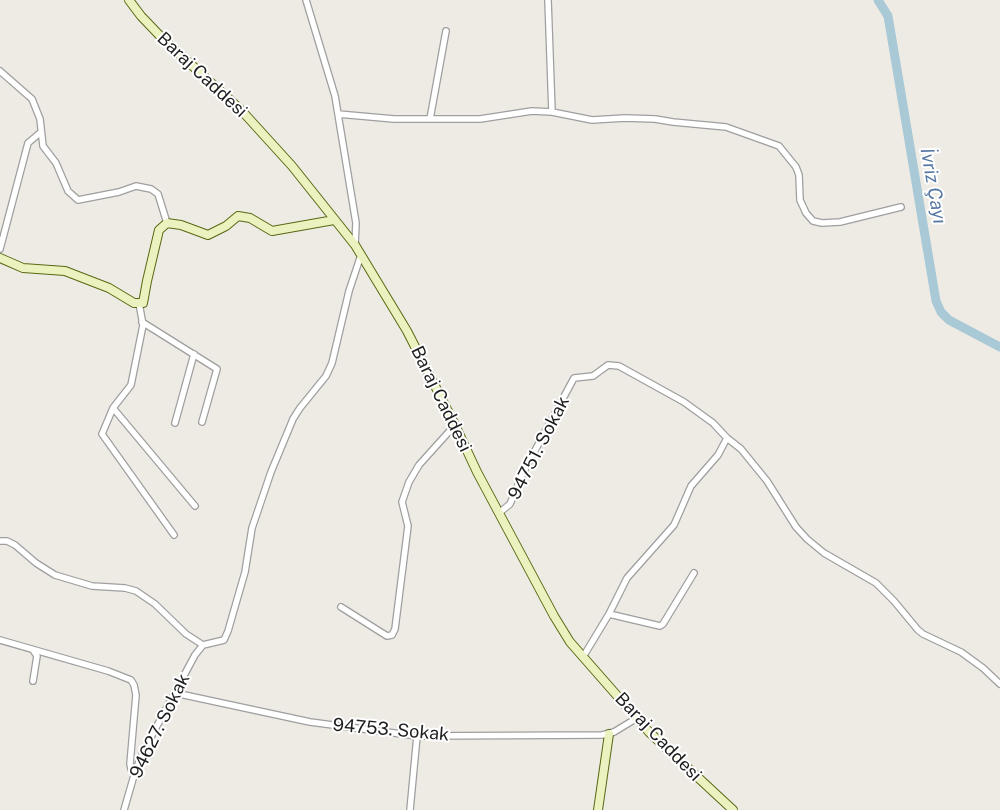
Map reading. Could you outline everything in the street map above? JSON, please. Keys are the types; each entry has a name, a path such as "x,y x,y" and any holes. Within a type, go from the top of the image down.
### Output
{"main road":[{"name":"Baraj Caddesi","path":"129,0 162,38 242,111 292,166 355,245 407,332 477,472 554,616 570,642 670,753 733,810"},
{"path":"0,258 23,268 65,271 109,288 134,303 143,303 159,230 167,223 181,225 208,235 226,226 238,216 250,218 272,231 334,220"},
{"path":"598,810 609,734"}],"street":[{"path":"306,0 335,96 356,223 355,245"},
{"path":"548,0 552,112"},
{"path":"430,120 446,31"},
{"path":"0,71 32,99 40,119 43,146 56,163 68,191 78,200 119,192 136,186 152,188 158,194 167,223"},
{"path":"338,114 430,120 480,119 511,114 552,112 592,120 655,119 726,126 779,146 796,167 799,175 800,200 806,213 813,220 822,223 858,218 901,207"},
{"path":"0,249 28,143 41,132"},
{"path":"0,541 7,541 15,545 43,568 55,575 92,586 125,588 136,591 155,604 186,634 203,645 219,642 226,637 245,572 252,528 270,472 293,419 321,383 332,363 349,291 362,255"},
{"path":"139,303 143,325 131,385 113,408 102,434 174,535"},
{"path":"142,322 217,369 202,422"},
{"path":"175,423 194,354"},
{"name":"94751. Sokak","path":"499,513 510,504 524,471 574,378 593,376 608,365 619,366 694,408 712,422 727,438"},
{"path":"113,408 195,506"},
{"path":"340,608 387,636 392,635 395,629 408,526 402,502 409,482 419,465 455,425"},
{"path":"583,657 609,614 627,578 674,525 691,486 718,455 727,438 741,449 766,481 806,539 824,553 876,583 918,630 961,652 983,668 1000,684"},
{"path":"609,614 660,626 694,573"},
{"path":"0,640 116,674 133,682 136,695 130,764 131,769 135,772"},
{"name":"94627. Sokak","path":"124,810 135,772 148,742 195,656 203,645"},
{"path":"32,650 36,656 32,680"},
{"name":"94753. Sokak","path":"175,693 310,722 417,736 569,736 609,734 637,718"},
{"path":"410,810 417,736"}],"waterway":[{"name":"İvriz Çayı","path":"878,0 888,16 936,301 941,312 949,320 1000,347"}]}
